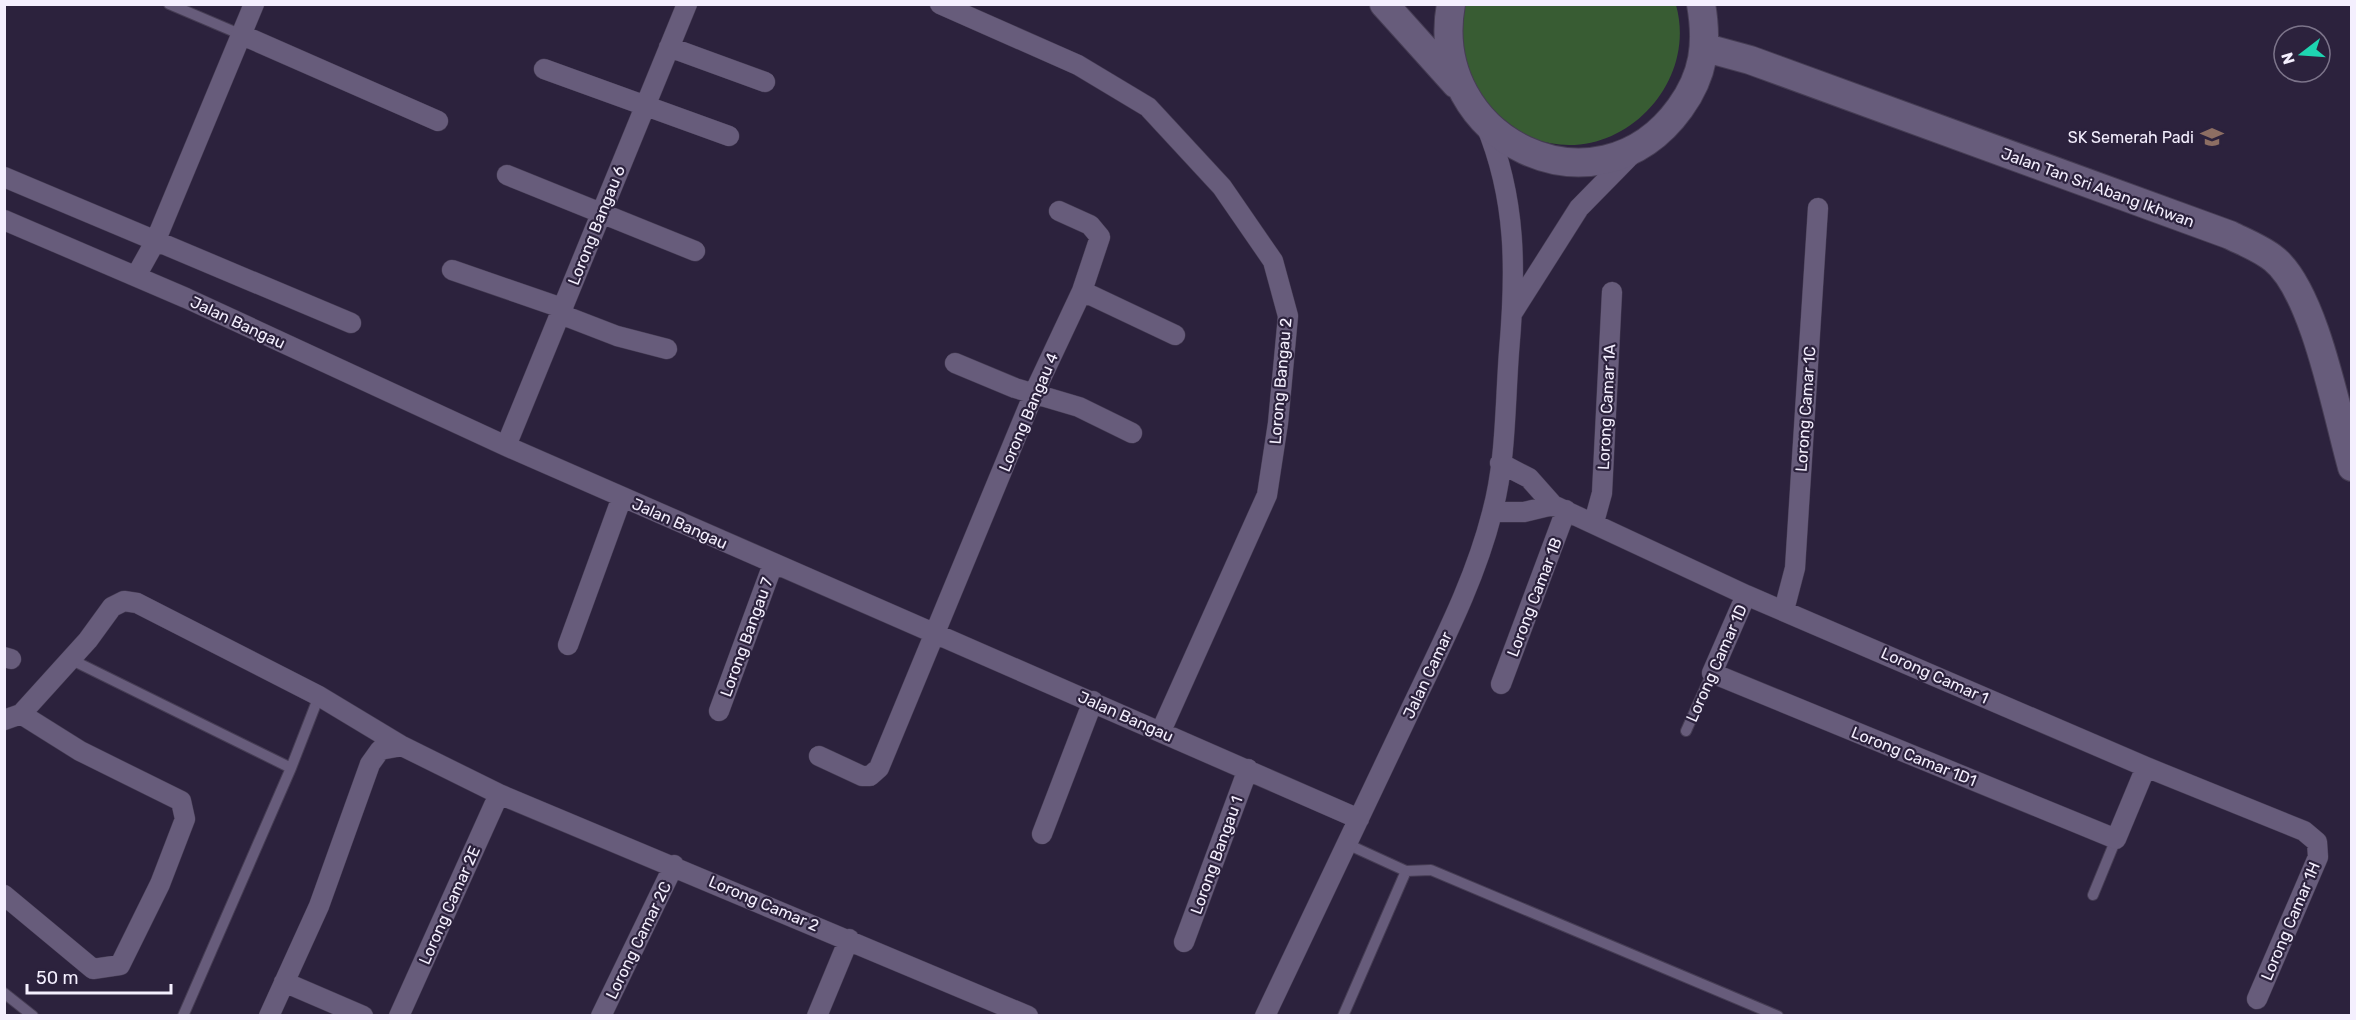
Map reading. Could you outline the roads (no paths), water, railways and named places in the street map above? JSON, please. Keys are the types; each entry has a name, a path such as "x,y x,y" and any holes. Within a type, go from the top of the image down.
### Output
{"street":[{"path":"136,276 154,242 255,4"},
{"name":"Lorong Bangau 6","path":"506,446 687,4"},
{"name":"Lorong Bangau 2","path":"940,4 1078,65 1148,107 1222,187 1273,261 1288,316 1278,423 1267,495 1161,731"},
{"path":"1384,4 1461,90 1485,123 1516,147 1535,155 1570,162 1609,158 1645,142 1673,118 1686,100 1706,48 1701,4"},
{"path":"1451,4 1448,30 1449,53 1461,90"},
{"path":"242,35 438,121"},
{"path":"669,47 765,82"},
{"name":"Jalan Tan Sri Abang Ikhwan","path":"1706,48 1750,60 2230,235 2275,260 2297,286 2314,329 2352,467"},
{"path":"544,69 729,136"},
{"name":"Jalan Camar","path":"1265,1016 1467,590 1493,512 1500,462 1513,313 1510,207 1497,153 1485,123"},
{"name":"Jalan Camar","path":"1513,313 1579,208 1645,142"},
{"path":"507,175 695,251"},
{"path":"4,177 351,323"},
{"name":"Lorong Camar 1C","path":"1784,610 1795,568 1818,208"},
{"name":"Lorong Bangau 4","path":"819,756 862,776 870,776 879,768 1035,392 1082,291 1100,237 1090,225 1059,211"},
{"name":"Jalan Bangau","path":"4,220 136,276 506,446 1359,819"},
{"path":"452,270 561,311 616,336 667,349"},
{"path":"1082,291 1174,335"},
{"name":"Lorong Camar 1A","path":"1594,522 1602,493 1612,292"},
{"path":"955,363 1015,388 1035,392 1079,407 1132,433"},
{"name":"Lorong Camar 1","path":"1500,462 1529,478 1560,508 1594,522 1746,596 1784,610 2146,767 2304,831 2318,842"},
{"path":"568,645 622,497"},
{"path":"1493,512 1524,512 1560,508"},
{"name":"Lorong Camar 1B","path":"1501,684 1560,508"},
{"name":"Lorong Bangau 7","path":"719,711 773,564"},
{"name":"Lorong Camar 1D","path":"1712,673 1746,596"},
{"name":"Lorong Camar 2","path":"70,659 112,608 124,600 137,603 319,696 402,746 499,794 674,865 1028,1016"},
{"path":"4,895 93,969 120,965 160,884 186,814 181,801 13,717 70,659"},
{"name":"Lorong Camar 1D1","path":"1712,673 2116,839"},
{"path":"1042,834 1093,701"},
{"path":"268,1016 319,906 370,765 380,750 402,746"},
{"path":"2116,839 2146,767"},
{"name":"Lorong Bangau 1","path":"1184,942 1248,769"},
{"name":"Lorong Camar 2E","path":"399,1016 499,794"},
{"name":"Lorong Camar 1H","path":"2257,999 2318,857 2318,842"},
{"name":"Lorong Camar 2C","path":"601,1016 674,865"},
{"path":"817,1016 849,939"},
{"path":"284,982 363,1016"}],"lane":[{"path":"169,4 242,35"},
{"path":"70,659 291,768"},
{"name":"Lorong Camar 1D","path":"1686,731 1712,673"},
{"path":"183,1016 291,768 319,696"},
{"path":"2093,895 2116,839"},
{"path":"1347,844 1406,871 1431,870 1778,1016"},
{"path":"1343,1016 1406,871"},
{"path":"4,993 33,1016"}],"place":[{"name":"SK Semerah Padi","path":"2212,137"}]}
